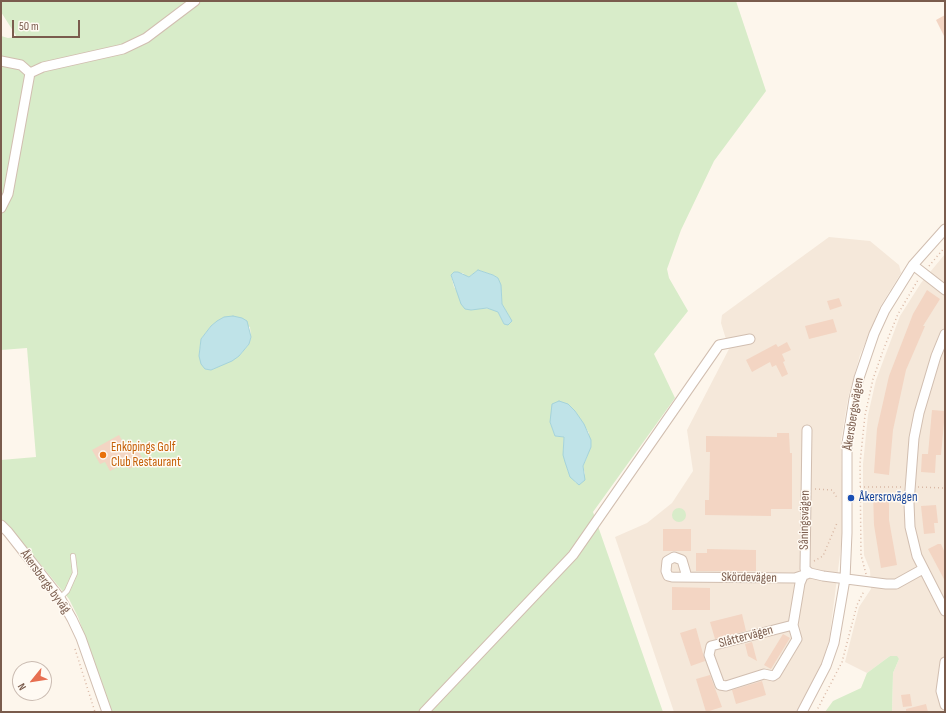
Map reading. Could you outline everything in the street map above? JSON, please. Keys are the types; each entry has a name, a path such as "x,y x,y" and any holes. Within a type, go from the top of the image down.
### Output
{"street":[{"path":"30,73 43,67 123,48 146,38 195,1"},
{"path":"1,61 21,65 30,73"},
{"path":"1,208 8,194 30,73"},
{"name":"Åkersbergsvägen","path":"802,712 826,666 834,643 845,579 847,533 847,443 854,399 874,334 885,310 912,265 945,229"},
{"path":"912,265 945,290"},
{"path":"945,334 936,356 919,413 914,438 910,482 910,527 913,541 923,569 945,611"},
{"path":"424,712 573,555 719,345 750,339"},
{"name":"Såningsvägen","path":"807,430 804,563 807,574"},
{"name":"Åkersbergs byväg","path":"1,525 60,598 81,638 107,712"},
{"path":"807,574 896,584 923,569"},
{"name":"Skördevägen","path":"687,577 795,578 807,574"},
{"name":"Slåttervägen","path":"793,625 711,646 709,655 720,685 726,686 764,674 773,676 776,674 797,639 793,625 800,583 807,574"},
{"path":"945,662 940,691 945,705"}],"lane":[{"path":"60,598 67,591 75,573 73,556"}],"path":[{"path":"816,712 842,662 857,605 862,596 866,581 867,570 861,555 860,463 865,415 874,379 884,348 898,314 923,273 945,247"},
{"path":"806,489 832,490 838,499"},
{"path":"804,563 818,560 823,556 839,519"},
{"path":"81,638 76,644 76,655 95,712"}],"shaded area":[{"path":"829,237 870,241 899,265 901,273 880,307 860,355 848,398 841,441 843,531 829,641 822,664 797,712 674,712 615,537 647,523 672,503 693,471 687,430 729,349 721,323 722,315"},
{"path":"945,254 945,712 892,712 893,673 899,659 890,656 867,673 845,662 859,607 871,589 870,570 864,555 863,523 863,464 868,415 876,380 900,316 921,283"}],"green space":[{"path":"1,1 736,1 766,91 714,161 681,230 667,269 669,278 688,311 654,354 675,398 593,512 663,712 112,712 78,617 69,599 9,526 1,520 1,460 36,457 27,348 1,350 1,36 8,38 17,37 1,12","holes":["478,270 498,278 502,295 502,304 509,316 504,324 498,312 493,309 479,308 471,310 454,287 451,275 463,273 465,276 469,277","224,317 250,327 251,337 249,344 239,356 211,370 205,369 199,356 201,339 211,326","575,411 589,433 587,457 583,466 585,474 576,483 568,471 563,447 564,437 555,436 550,422"]},
{"path":"679,508 684,510 686,515 684,520 679,522 674,520 672,515 674,510"},
{"path":"890,656 897,656 899,659 893,673 892,712 825,712 833,701 861,688 867,673"}],"water":[{"path":"478,270 498,278 501,285 502,304 512,321 508,325 504,324 498,312 487,308 471,310 465,309 461,304 451,275 454,272 458,272 469,277"},
{"path":"233,316 247,321 251,337 249,344 239,356 232,361 211,370 205,369 201,364 199,356 201,339 217,321 224,317"},
{"path":"559,401 568,404 575,411 584,424 591,440 591,447 583,466 585,480 579,485 570,477 565,462 563,455 564,437 555,436 550,422 552,404"}],"building":[{"path":"945,15 945,38 936,20"},
{"path":"927,290 940,299 923,326 925,326 906,370 893,430 889,475 874,473 877,429 889,376 913,314"},
{"path":"839,298 842,306 830,310 827,301"},
{"path":"833,319 837,332 809,339 805,326"},
{"path":"787,342 791,350 782,354 785,361 783,362 788,374 782,377 776,365 772,367 770,362 752,372 746,360 776,344 778,347"},
{"path":"932,410 945,411 941,455 936,455 935,473 921,472 922,454 928,454"},
{"path":"777,433 789,433 790,453 792,453 792,509 771,509 771,516 705,515 705,500 709,500 710,452 706,452 706,436 777,437"},
{"path":"119,435 127,449 135,445 144,461 129,469 126,463 110,471 105,462 100,464 92,450"},
{"path":"873,492 889,493 889,520 897,565 881,568 874,525"},
{"path":"936,505 938,523 934,523 935,533 924,534 921,506"},
{"path":"663,529 691,529 691,551 663,551"},
{"path":"941,544 945,553 945,581 928,549"},
{"path":"707,549 756,550 756,571 696,571 696,553 707,553"},
{"path":"672,587 710,588 710,610 672,610"},
{"path":"742,614 746,631 715,639 710,622"},
{"path":"696,628 705,661 691,666 680,633"},
{"path":"783,634 790,638 771,669 764,665"},
{"path":"752,642 757,661 748,656 745,644"},
{"path":"710,675 722,707 706,712 696,679"},
{"path":"762,681 766,695 736,704 732,690"},
{"path":"910,694 912,706 903,707 901,695"},
{"path":"926,704 928,712 906,712 906,709"}],"place":[{"name":"Enköpings Golf Club Restaurant","path":"103,455"},
{"name":"Åkersrovägen","path":"851,498"}]}
